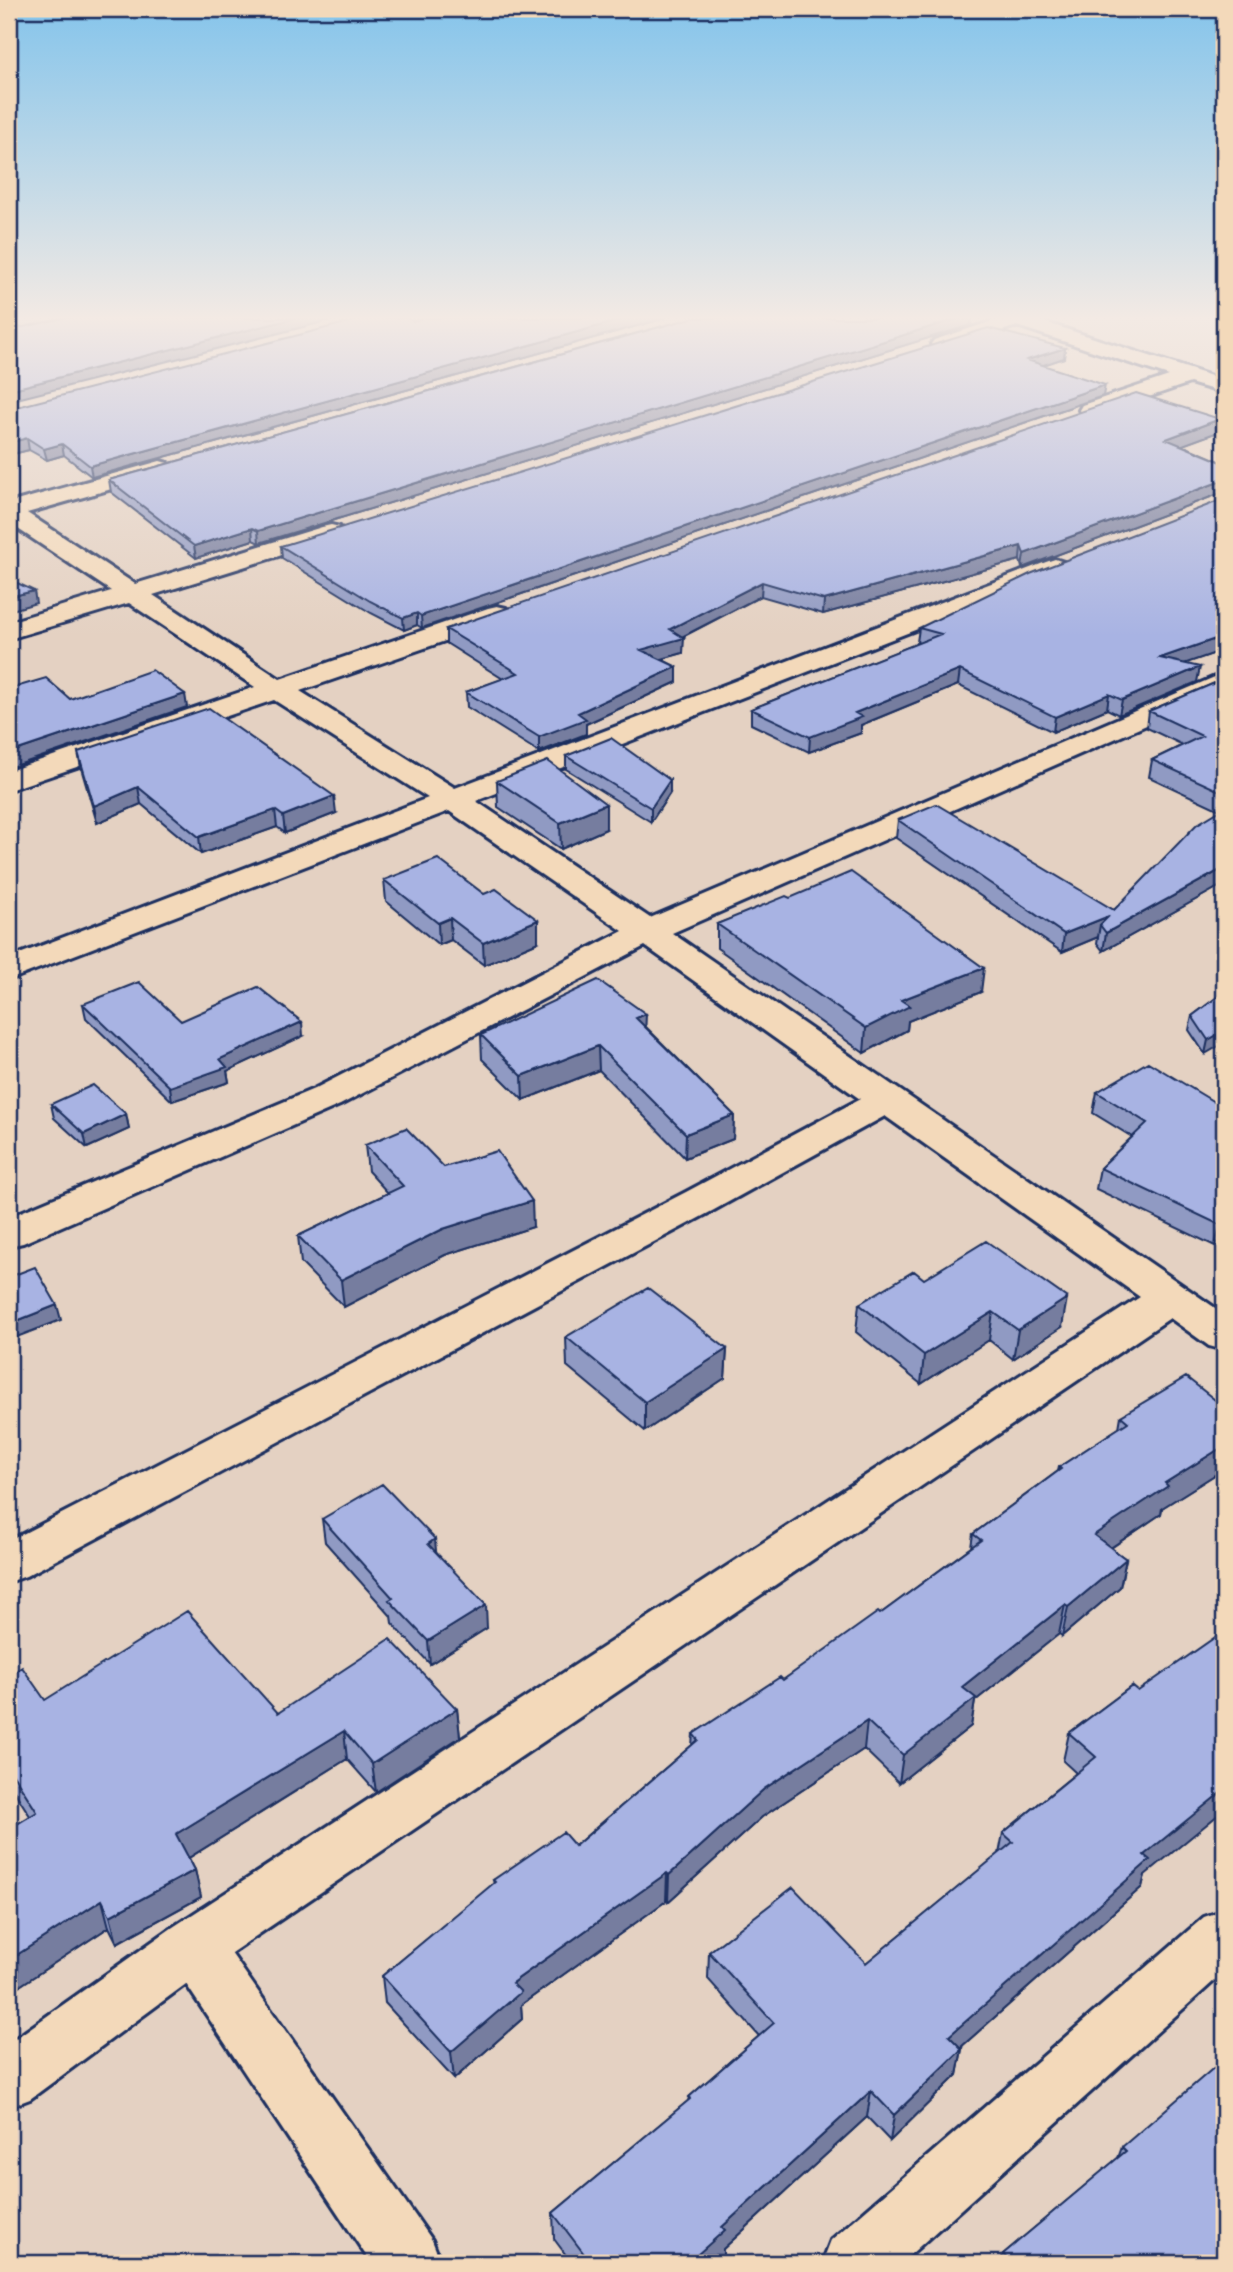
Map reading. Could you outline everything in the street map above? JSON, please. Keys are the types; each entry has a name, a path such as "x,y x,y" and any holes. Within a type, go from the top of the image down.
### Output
{"street":[{"path":"9,511 181,462"},
{"path":"9,511 277,689 454,800 648,931 1224,1335"},
{"path":"9,631 357,524"},
{"path":"9,970 1083,556"},
{"path":"9,781 515,607"},
{"path":"9,1233 327,1097 648,931 1224,681"},
{"path":"9,1563 687,1208 888,1099"},
{"path":"9,2078 193,1946 1171,1297"},
{"path":"854,2263 1224,1936"},
{"path":"193,1946 409,2263"}],"building":[{"path":"9,424 243,424 90,466 62,444 44,449 27,438 9,443"},
{"path":"310,424 611,424 258,531 252,528 194,546 109,480"},
{"path":"677,424 989,424 421,616 417,613 403,618 370,601 281,546"},
{"path":"1045,424 1206,424 1166,439 1224,463 1224,480 1024,554 1021,546 824,600 762,582 670,629 684,638 641,650 677,667 578,713 586,719 539,737 466,692 518,673 446,629"},
{"path":"1224,499 1224,636 1160,658 1200,667 1122,700 1109,694 1055,717 960,670 855,713 862,717 810,737 751,709 941,634 919,628 1030,574"},
{"path":"9,579 34,591 9,597"},
{"path":"152,670 185,694 9,753 9,689 46,678 70,699"},
{"path":"1224,679 1224,793 1152,760 1202,736 1149,711"},
{"path":"209,708 334,796 283,816 275,810 199,837 138,787 94,806 78,752"},
{"path":"611,738 670,780 651,808 566,756"},
{"path":"548,761 606,804 560,823 497,781"},
{"path":"936,804 1114,910 1196,825 1224,808 1224,868 1106,933 1100,925 1109,916 1064,934 898,820"},
{"path":"438,859 484,894 496,889 538,920 483,943 450,918 438,923 384,880"},
{"path":"851,872 984,968 901,1000 910,1006 866,1028 717,924 786,896 790,898"},
{"path":"598,980 646,1014 636,1018 734,1115 686,1134 598,1046 522,1076 481,1035"},
{"path":"139,982 181,1021 258,987 302,1022 220,1059 227,1067 170,1087 83,1004"},
{"path":"1224,992 1224,1031 1208,1040 1192,1016"},
{"path":"1148,1062 1224,1108 1224,1220 1220,1225 1100,1168 1147,1123 1097,1092"},
{"path":"93,1085 126,1114 84,1134 51,1104"},
{"path":"406,1128 444,1167 497,1151 532,1201 443,1229 341,1280 298,1236 403,1186 365,1145"},
{"path":"986,1241 1067,1298 1018,1330 993,1312 924,1355 859,1304 914,1271 924,1279"},
{"path":"35,1267 57,1305 9,1324 9,1277"},
{"path":"648,1288 727,1349 645,1402 566,1337"},
{"path":"1186,1377 1224,1407 1224,1446 1165,1483 1168,1486 1094,1535 1126,1559 1068,1607 1065,1605 962,1687 976,1698 903,1755 867,1721 764,1789 669,1875 667,1873 512,1983 521,1992 451,2052 382,1976 495,1882 493,1880 563,1832 575,1846 698,1740 693,1734 780,1677 783,1680 878,1612 880,1614 981,1540 973,1534 1061,1469 1059,1467 1128,1422 1121,1416"},
{"path":"382,1484 435,1539 428,1544 486,1605 428,1641 389,1600 393,1598 322,1519"},
{"path":"187,1611 278,1713 390,1639 457,1709 372,1764 344,1731 176,1834 195,1870 110,1916 102,1900 9,1960 9,1829 37,1812 9,1768 9,1675 22,1667 45,1700"},
{"path":"1224,1631 1224,1790 1144,1855 1150,1860 949,2036 962,2049 894,2115 871,2091 722,2227 725,2230 688,2263 591,2263 553,2213 690,2099 689,2097 774,2023 709,1952 793,1887 866,1963 1013,1842 1003,1833 1096,1757 1069,1733 1132,1686 1138,1691"},
{"path":"1224,2059 1224,2253 1213,2263 1011,2263 1003,2254 1126,2151 1122,2147"}]}
